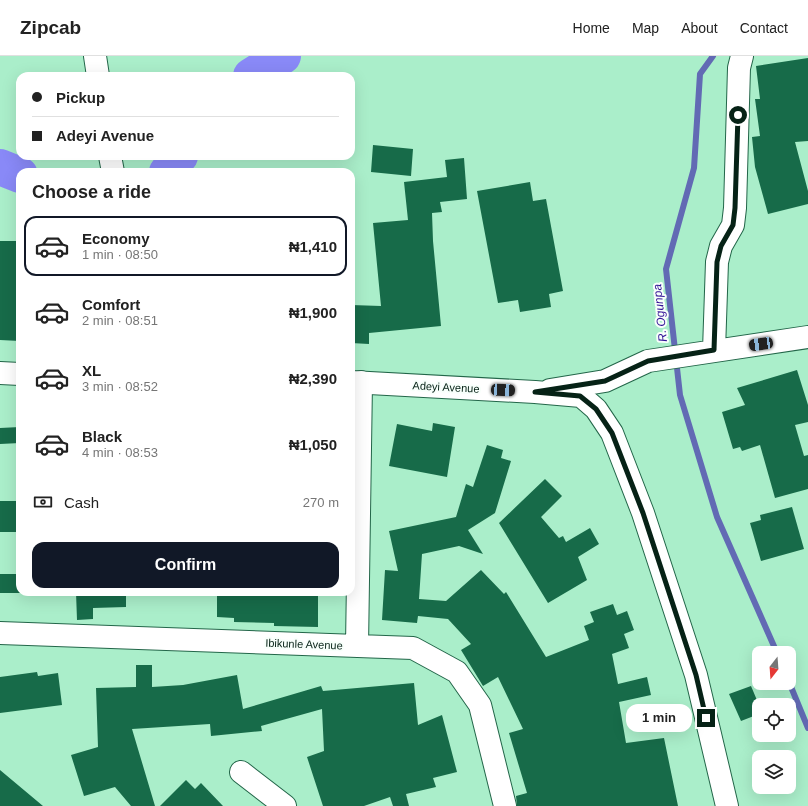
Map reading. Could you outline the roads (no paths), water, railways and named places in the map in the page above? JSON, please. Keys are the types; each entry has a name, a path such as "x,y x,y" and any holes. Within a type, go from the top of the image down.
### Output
{"street":[{"path":"95,56 97,72"},
{"path":"705,351 717,262 721,246 733,225 735,208 739,68 742,56"},
{"path":"535,392 605,381 648,361 705,351 808,337"},
{"path":"0,373 16,374"},
{"path":"356,382 357,646"},
{"name":"Adeyi Avenue","path":"356,382 580,396 596,409 612,433 643,513 696,675 727,806"},
{"name":"Ibikunle Avenue","path":"0,633 414,648 457,672 480,705 505,806"},
{"path":"241,772 285,806"}],"waterway":[{"path":"257,72 283,56"},
{"name":"R. Ogunpa","path":"713,56 700,74 694,168 666,269 680,395 717,517 774,646"},
{"path":"170,168 177,160"},
{"path":"0,167 16,173"},
{"name":"R. Ogunpa","path":"792,690 808,728"}]}
